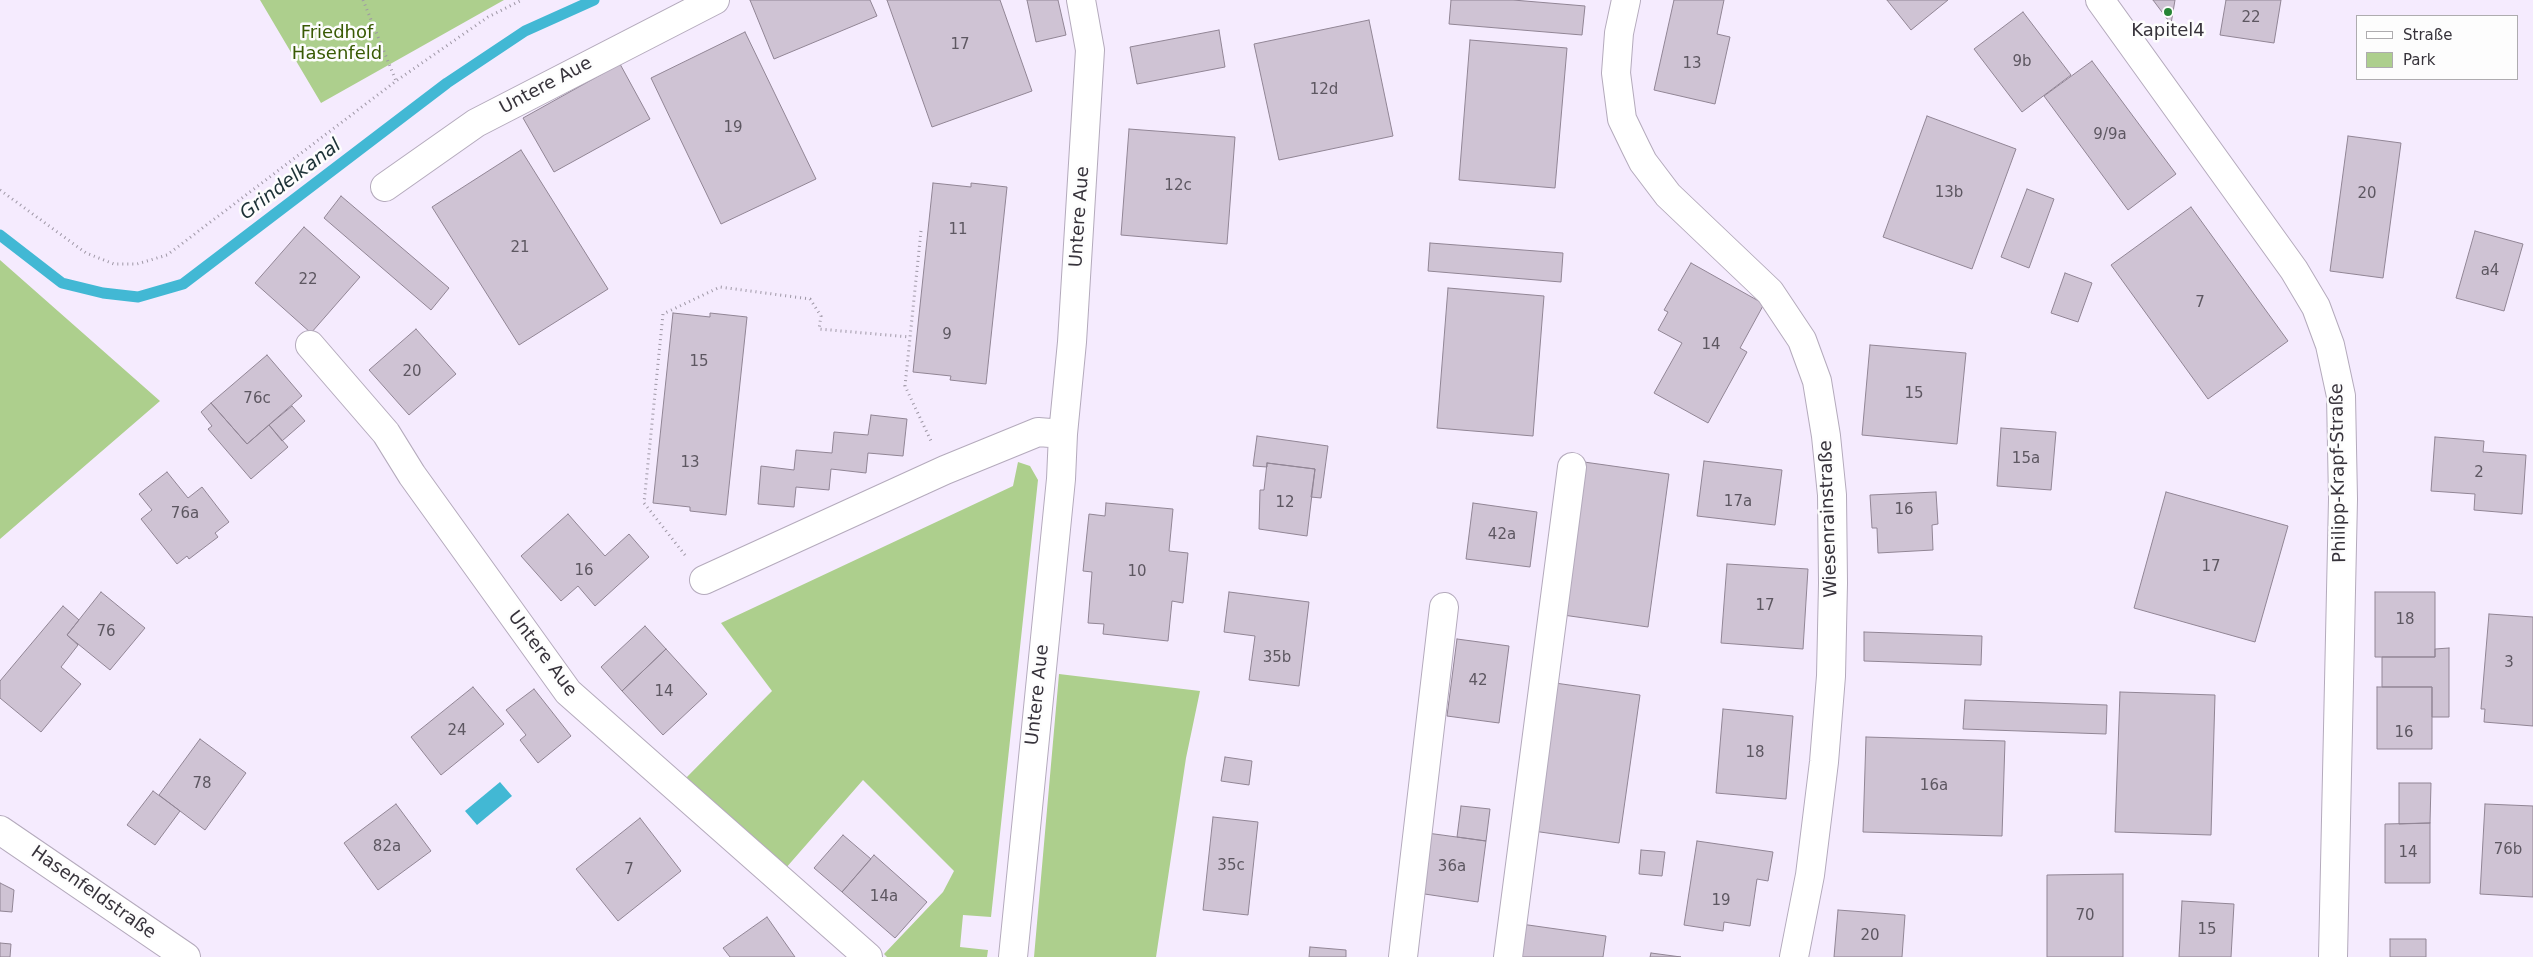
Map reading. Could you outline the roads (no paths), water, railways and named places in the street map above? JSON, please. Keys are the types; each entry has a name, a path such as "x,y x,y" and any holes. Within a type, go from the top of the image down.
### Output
{"street":[{"name":"Untere Aue","path":"385,187 476,123 715,0"},
{"name":"Untere Aue","path":"1012,957 1060,488 1072,342 1090,50 1081,0"},
{"name":"Wiesenrainstraße","path":"1626,0 1619,33 1616,73 1622,119 1643,162 1668,195 1770,292 1802,340 1817,381 1826,436 1832,495 1831,676 1824,762 1810,875 1794,957"},
{"name":"Philipp-Krapf-Straße","path":"2100,0 2294,270 2316,307 2330,345 2341,396 2343,499 2334,957"},
{"name":"Untere Aue","path":"310,345 386,433 412,475 568,692 868,957"},
{"path":"704,580 1038,432 1063,434"},
{"path":"1508,957 1572,467"},
{"path":"1403,957 1444,607"},
{"name":"Hasenfeldstraße","path":"0,830 186,957"}],"water":[{"path":"500,782 512,796 477,825 465,811"}],"waterway":[{"name":"Grindelkanal","path":"0,235 62,283 103,293 138,297 183,284 447,83 525,31 594,0"}],"place":[{"name":"Kapitel4","path":"2168,12"}],"park label":[{"name":"Friedhof Hasenfeld","path":"337,43"}]}
